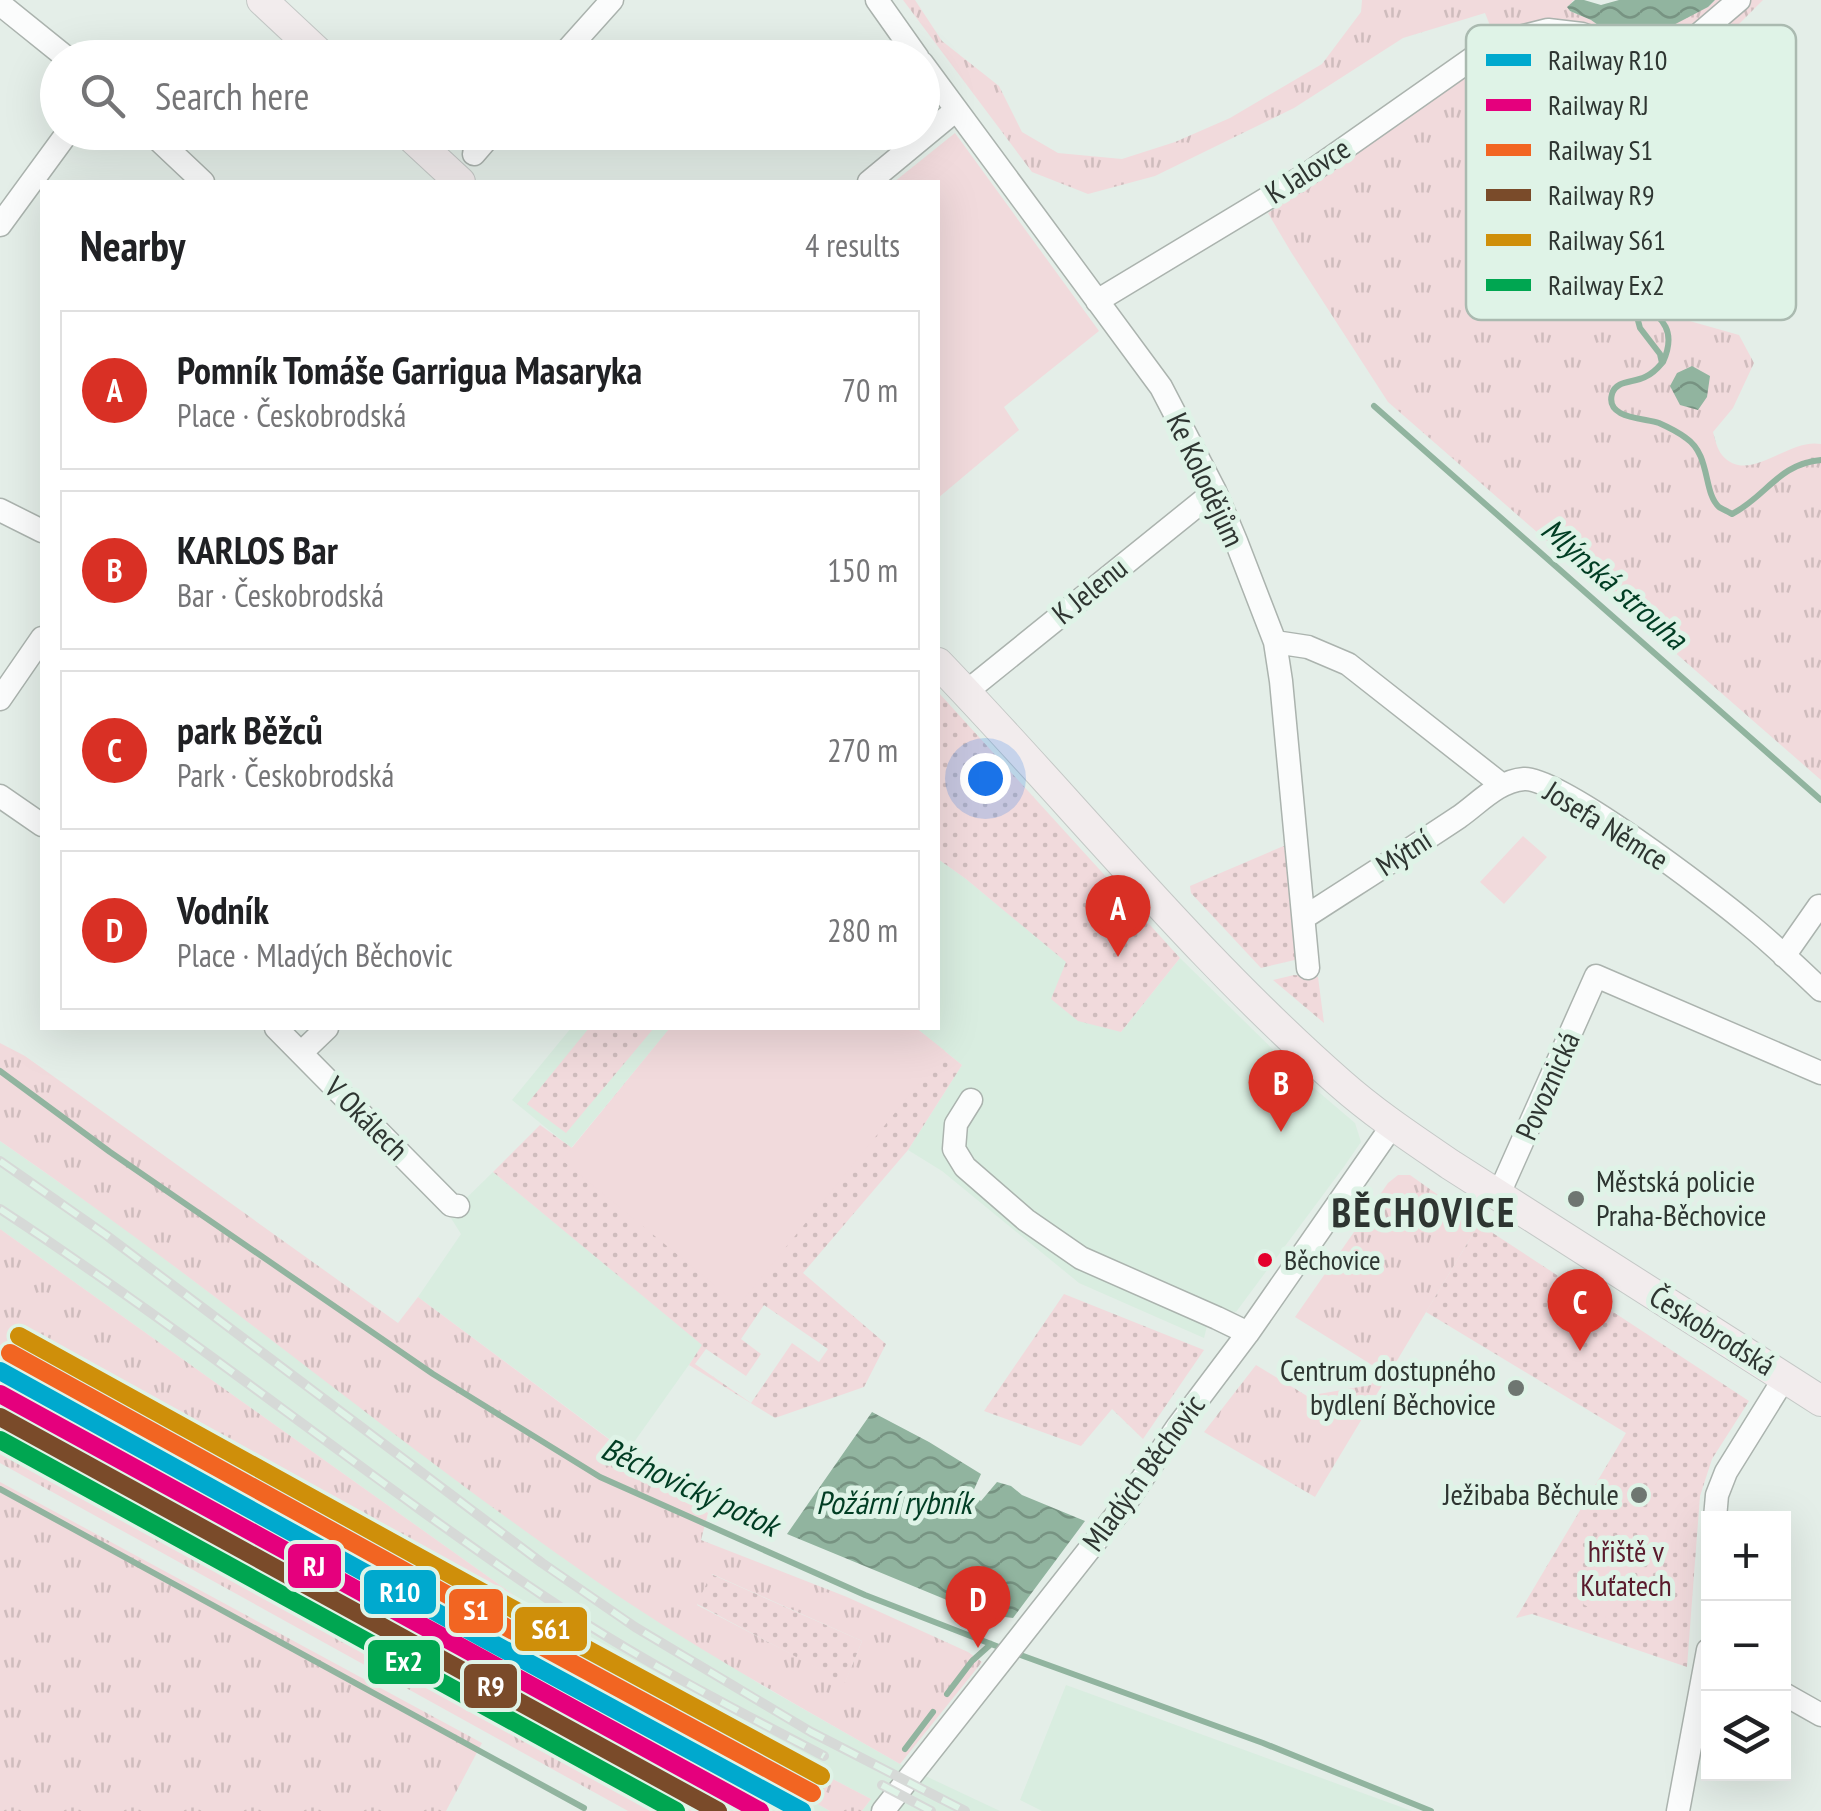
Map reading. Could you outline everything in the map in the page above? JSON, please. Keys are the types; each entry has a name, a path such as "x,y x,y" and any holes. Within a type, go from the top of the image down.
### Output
{"main road":[{"path":"262,0 305,40"},
{"path":"429,150 458,173"},
{"name":"Českobrodská","path":"940,665 1205,954 1328,1072 1392,1126 1821,1401"}],"street":[{"path":"576,40 612,0"},
{"name":"Ke Kolodějům","path":"877,0 906,40"},
{"name":"K Jalovce","path":"1710,25 1739,0"},
{"path":"0,4 45,40"},
{"name":"K Jalovce","path":"1097,301 1309,173 1466,63"},
{"name":"Ke Kolodějům","path":"940,88 1161,387 1215,491 1275,642 1308,968"},
{"path":"940,123 956,110"},
{"path":"0,225 55,150"},
{"path":"169,150 200,180"},
{"path":"458,173 478,150"},
{"path":"871,180 908,150"},
{"name":"K Jelenu","path":"966,692 1215,491"},
{"path":"0,510 40,530"},
{"path":"0,698 40,641"},
{"name":"Josefa Němce","path":"1275,642 1308,647 1348,664 1502,785 1526,778 1590,809 1748,923 1821,990"},
{"name":"Mýtní","path":"1305,917 1502,785"},
{"path":"0,796 40,824"},
{"path":"1784,956 1820,906"},
{"name":"Povoznická","path":"1498,1196 1596,976 1821,1072"},
{"name":"V Okálech","path":"278,1030 454,1208"},
{"path":"301,1053 325,1030"},
{"path":"970,1100 956,1124 954,1149 964,1166 1026,1220 1081,1258 1248,1334"},
{"name":"Mladých Běchovic","path":"883,1811 1125,1504 1392,1126"},
{"path":"1716,1511 1726,1472 1785,1376"},
{"path":"1678,1811 1701,1691"},
{"path":"1791,1698 1821,1715"}],"shaded area":[{"path":"940,860 1067,962 1121,1032 1180,958 1301,1077 1355,1123 1361,1142 1236,1312 1211,1310 1204,1338 1079,1283 942,1171 908,1150 962,1065 918,1030 940,1030"},
{"path":"569,1030 668,1030 571,1148 512,1100"},
{"path":"0,1141 116,1222 596,1580 763,1686 900,1764 1000,1811 862,1811 871,1799 691,1705 539,1613 0,1229"},
{"path":"493,1172 703,1345 627,1452 418,1297 461,1234 449,1215"},
{"path":"0,1350 830,1811 713,1811 0,1418"},
{"path":"1066,1685 1412,1811 1042,1811 1020,1800"}],"green space":[{"path":"903,0 915,0 942,41 999,86 1022,132 1058,153 1122,159 1230,118 1322,64 1361,12 1362,0 1575,0 1570,11 1598,25 1490,25 1485,13 1403,38 1294,108 1155,176 1088,194 1032,172 940,49 940,40 933,40"},
{"path":"1715,0 1763,0 1738,25 1636,25 1708,7"},
{"path":"1466,77 1466,320 1686,320 1739,335 1754,363 1733,408 1713,432 1722,455 1744,466 1808,444 1821,444 1821,780 1388,402 1268,213"},
{"path":"955,133 1099,331 1004,407 1019,430 940,496 940,180 896,180 934,150 940,150 940,145"},
{"path":"940,694 1180,958 1121,1032 1078,1021 1051,999 1066,962 940,860"},
{"path":"1523,836 1547,857 1504,904 1480,882"},
{"path":"1286,845 1299,959 1261,968 1191,893 1190,886"},
{"path":"1294,975 1318,977 1324,1023 1273,980"},
{"path":"587,1030 652,1030 566,1133 527,1104"},
{"path":"668,1030 918,1030 962,1065 908,1150 803,1273 886,1344 864,1387 775,1418 689,1365 702,1345 493,1172 540,1125 572,1148","holes":["764,1305 828,1349 819,1362 792,1343 751,1403 695,1364 706,1349 746,1376 761,1354 741,1339"]},
{"path":"668,1030 919,1030 945,1051 739,1305 562,1160"},
{"path":"0,1043 25,1056 398,1323 418,1297 708,1513 701,1540 847,1597 982,1662 900,1764 708,1653 596,1581 0,1141","holes":["712,1574 862,1641 845,1682 697,1605"]},
{"path":"1398,1175 1410,1175 1479,1224 1315,1497 1204,1432 1256,1365 1307,1396 1371,1385 1380,1370 1295,1317 1388,1183"},
{"name":"hřiště v Kuťatech","path":"1479,1224 1749,1401 1712,1459 1700,1496 1687,1667 1532,1614 1516,1618 1626,1433 1426,1312"},
{"path":"0,1229 539,1613 691,1705 871,1799 862,1811 830,1811 0,1350"},
{"path":"1064,1294 1204,1350 1143,1439 1112,1409 1081,1446 984,1411"},
{"path":"0,1418 713,1811 628,1811 0,1463"},
{"path":"0,1482 482,1743 446,1811 0,1811"},
{"name":"hřiště v Kuťatech","path":"1613,1549 1640,1565 1609,1619 1583,1604"},
{"path":"711,1574 862,1641 845,1683 697,1604"}],"water":[{"path":"1575,0 1601,5 1619,0 1715,0 1674,25 1598,25 1567,7"},
{"path":"1692,366 1710,376 1707,397 1698,410 1680,405 1670,386 1677,373"},
{"name":"Požární rybník","path":"872,1412 981,1474 972,1494 981,1501 997,1482 1085,1521 1013,1618 997,1616 991,1621 787,1534"}],"waterway":[{"path":"1638,320 1662,363 1648,376 1617,386 1611,402 1620,413 1659,423 1694,445 1719,507 1732,514 1783,474 1821,460"},
{"path":"1661,320 1668,337 1663,362"},
{"name":"Mlýnská strouha","path":"1374,406 1821,800"},
{"name":"Běchovický potok","path":"0,1071 110,1152 433,1374 600,1477 865,1595 1004,1649"},
{"path":"0,1450 658,1811"},
{"path":"0,1489 584,1808"},
{"path":"947,1694 972,1661 991,1644"},
{"name":"Běchovický potok","path":"1015,1653 1263,1743 1431,1811"},
{"path":"905,1749 933,1712"}],"railway":[{"path":"0,1161 106,1235 542,1563 635,1627 811,1732 965,1811"},
{"path":"0,1209 581,1621 824,1756"},
{"path":"882,1785 931,1811"}],"rail line":[{"name":"S61","path":"19,1336 821,1776"},
{"name":"S1","path":"10,1353 812,1793"},
{"name":"R10","path":"0,1371 802,1811"},
{"name":"RJ","path":"0,1394 760,1811"},
{"name":"R9","path":"0,1417 718,1811"},
{"name":"Ex2","path":"0,1440 676,1811"}],"place":[{"name":"Pomník Tomáše Garrigua Masaryka","path":"1118,957"},
{"name":"KARLOS Bar","path":"1281,1132"},
{"name":"Městská policie Praha-Běchovice","path":"1576,1199"},
{"name":"Běchovice","path":"1265,1260"},
{"name":"park Běžců","path":"1580,1351"},
{"name":"Centrum dostupného bydlení Běchovice","path":"1516,1388"},
{"name":"Ježibaba Běchule","path":"1639,1495"},
{"name":"Vodník","path":"978,1648"}],"district":[{"name":"BĚCHOVICE","path":"1424,1213"}]}
